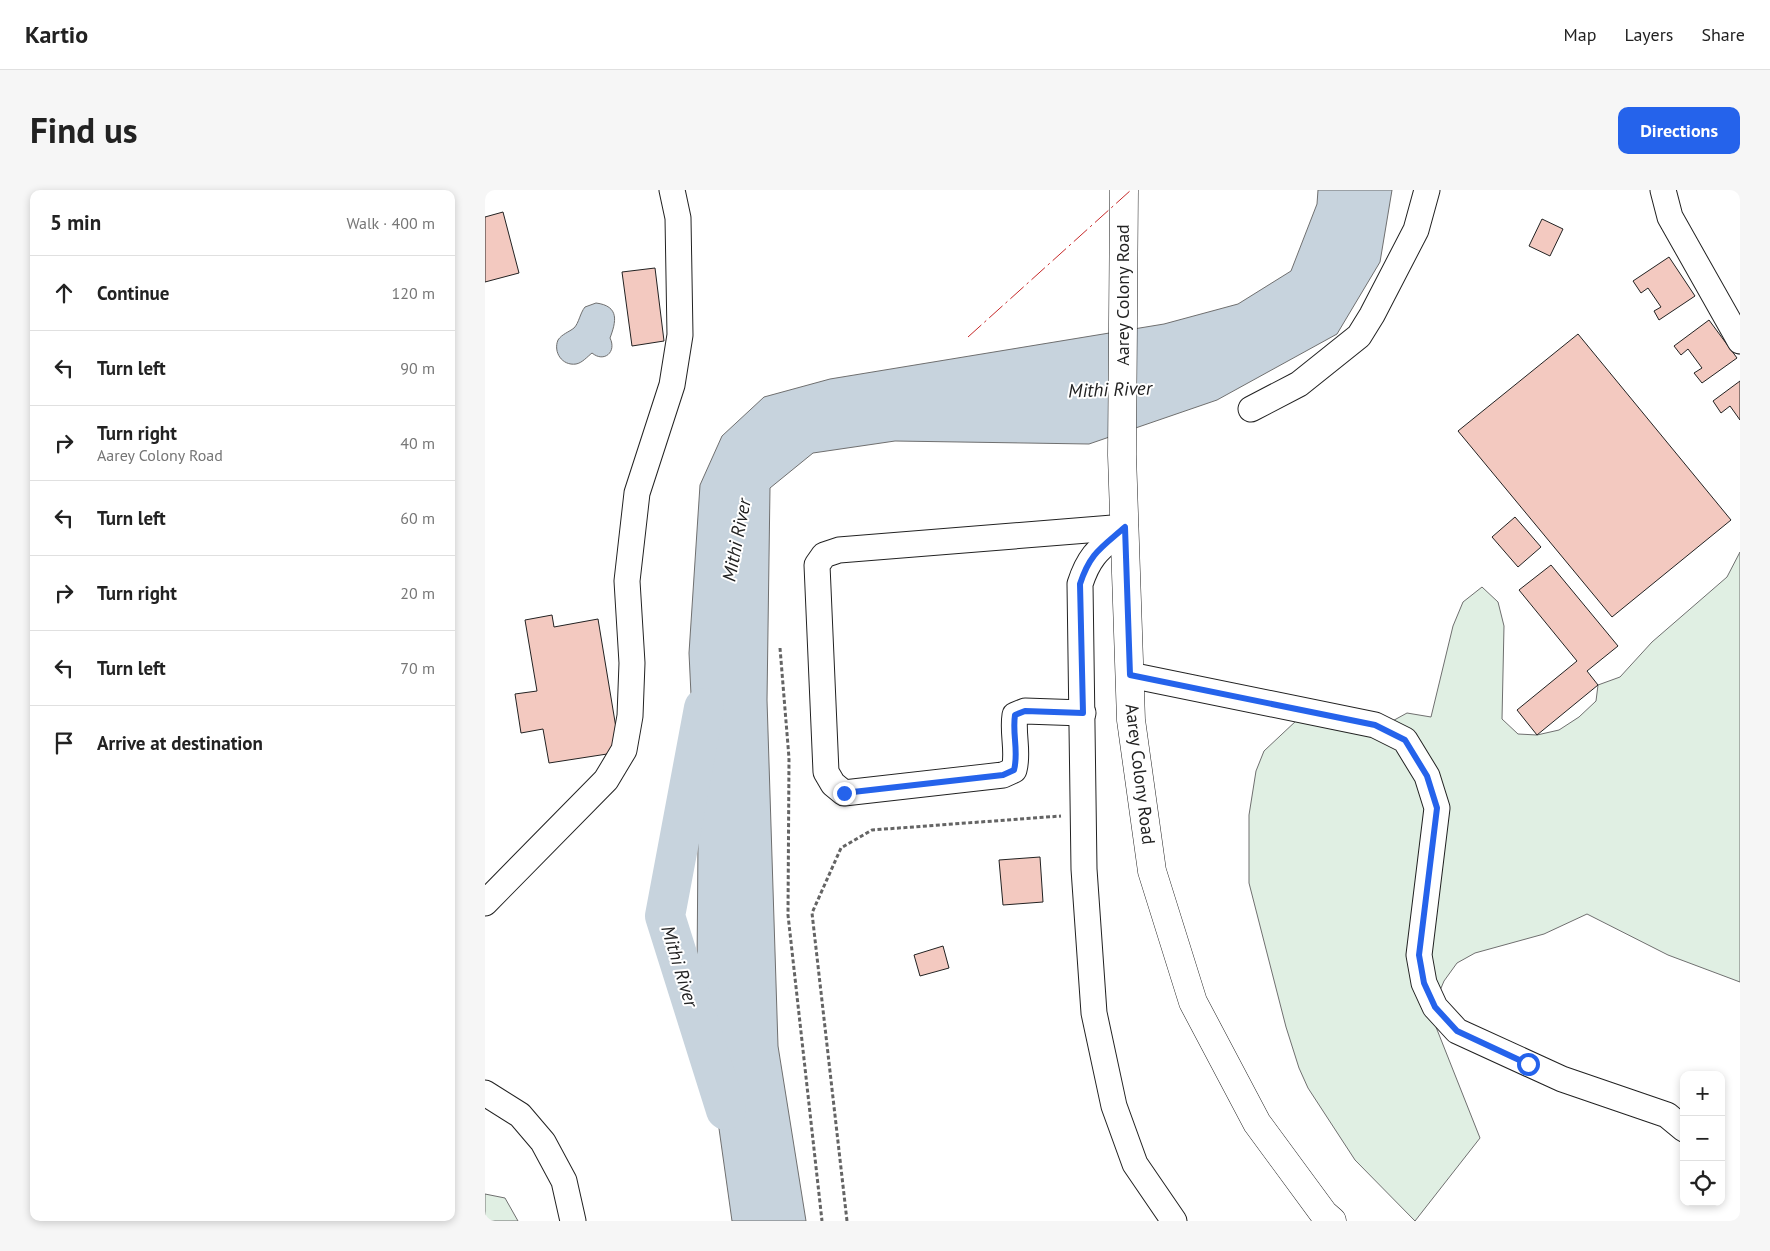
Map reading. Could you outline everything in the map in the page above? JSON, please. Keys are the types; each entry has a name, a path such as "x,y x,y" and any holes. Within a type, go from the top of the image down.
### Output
{"main road":[{"name":"Aarey Colony Road","path":"1124,190 1122,455 1131,720 1153,871 1193,1002 1257,1123 1324,1214 1332,1221"}],"street":[{"path":"485,903 606,780 624,750 630,716 632,663 627,581 637,494 672,385 680,335 678,218 673,190"},
{"path":"1251,409 1299,384 1359,336 1372,315 1416,230 1427,190"},
{"path":"1663,190 1671,217 1740,340"},
{"path":"1125,527 1093,555 1080,584 1084,869 1094,1013 1113,1106 1135,1164 1174,1221"},
{"path":"1083,713 1025,711 1015,715 1013,727 1017,760 1014,770 1003,775 844,793 833,784 826,772 817,565 825,555 839,550 1125,527"},
{"path":"1130,675 1375,725 1405,740 1427,776 1437,808 1419,955 1424,983 1435,1007 1457,1031 1562,1079 1667,1115 1680,1126"},
{"path":"485,1093 520,1115 543,1142 564,1182 573,1221"}],"path":[{"path":"780,648 789,758 788,915 822,1221"},
{"path":"847,1221 812,913 841,848 872,830 1084,814"}],"green space":[{"path":"1740,552 1740,982 1668,955 1587,914 1544,934 1475,953 1457,963 1444,981 1436,1000 1434,1022 1480,1138 1415,1221 1355,1160 1308,1088 1299,1068 1286,1027 1249,883 1249,815 1256,771 1264,751 1297,720 1387,724 1407,713 1431,717 1453,626 1463,602 1482,587 1498,602 1504,626 1502,719 1518,734 1537,735 1559,730 1579,717 1596,701 1598,685 1620,677 1652,642 1727,577"},
{"path":"485,1194 505,1198 518,1221 485,1221"}],"water":[{"path":"1318,190 1392,190 1380,262 1337,334 1217,400 1089,444 895,441 813,453 770,488 767,700 778,1046 806,1221 732,1221 697,972 698,841 689,653 700,485 722,436 764,397 830,379 1164,324 1238,304 1291,271 1317,204"},
{"path":"596,303 609,307 613,311 615,321 610,338 612,343 611,352 601,357 592,353 576,364 567,363 558,353 558,340 574,328 585,307"}],"building":[{"path":"503,212 519,273 485,282 485,217"},
{"path":"1542,219 1563,229 1550,256 1529,246"},
{"path":"1669,257 1695,296 1659,320 1654,311 1661,307 1648,288 1641,293 1633,281"},
{"path":"655,268 664,341 632,346 622,272"},
{"path":"1709,320 1737,358 1702,383 1694,373 1702,368 1688,349 1681,355 1674,346"},
{"path":"1578,334 1731,520 1612,617 1458,431"},
{"path":"1740,381 1740,420 1730,406 1721,413 1713,401"},
{"path":"1515,517 1541,547 1518,567 1492,537"},
{"path":"1551,565 1618,646 1587,671 1598,685 1537,735 1517,710 1577,661 1519,590"},
{"path":"552,615 554,627 598,619 620,752 549,763 543,729 521,733 515,694 537,691 525,620"},
{"path":"1040,857 1043,902 1003,905 999,860"},
{"path":"943,946 949,968 920,976 914,955"}],"waterway":[{"name":"Mithi River","path":"704,708 665,916 726,1110"}],"power":[{"path":"968,337 1131,190"}],"route":[{"path":"844,793 1003,775 1014,770 1017,760 1013,727 1015,715 1025,711 1083,713 1080,584 1093,555 1125,527 1130,675 1375,725 1405,740 1427,776 1437,808 1419,955 1424,983 1435,1007 1457,1031 1528,1064"}]}
